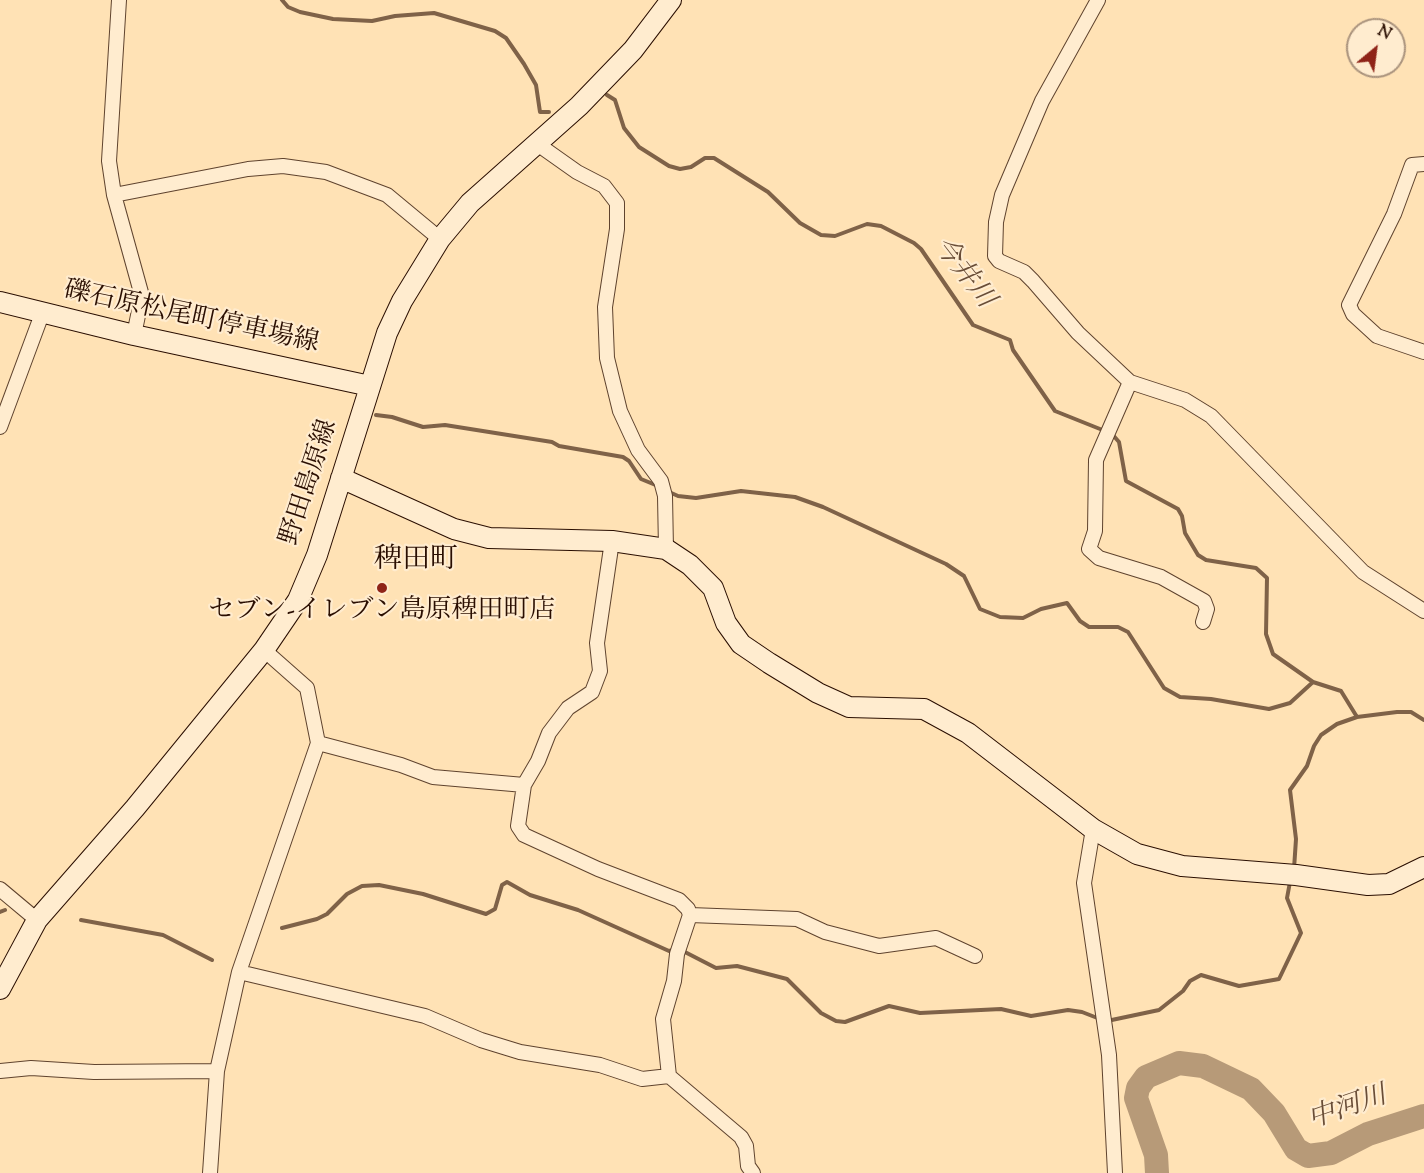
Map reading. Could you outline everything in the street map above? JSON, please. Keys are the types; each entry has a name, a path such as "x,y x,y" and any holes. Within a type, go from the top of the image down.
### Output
{"main road":[{"name":"野田島原線","path":"0,989 37,920 135,808 264,650 306,584 387,333 402,301 440,239 470,203 579,106 626,58 671,0"},
{"name":"礫石原松尾町停車場線","path":"0,302 134,335 370,386"},
{"path":"341,478 454,529 489,538 612,540 666,549 690,565 713,588 726,623 741,644 769,663 818,693 849,707 924,709 968,733 1093,829 1137,854 1182,866 1292,874 1368,885 1389,884 1424,867"}],"street":[{"path":"119,0 109,161 114,195 142,296 134,335"},
{"path":"1098,0 1042,101 1002,195 996,222 995,256 999,261 1024,272 1078,333 1130,382 1185,400 1211,416 1363,572 1424,611"},
{"path":"536,143 577,172 604,186 616,203 617,229 605,307 607,358 620,411 638,450 661,481 664,496 666,549"},
{"path":"1424,164 1412,165 1394,214 1349,304 1353,314 1377,336 1424,352"},
{"path":"114,195 248,169 283,166 326,172 387,195 440,239"},
{"path":"0,427 42,314"},
{"path":"1130,382 1096,460 1095,531 1089,549 1099,558 1161,577 1204,601 1208,609 1203,622"},
{"path":"612,540 597,643 600,671 592,692 567,708 549,733 538,761 524,785 519,826 524,836 598,869 679,900 688,909 690,915 678,950 674,981 663,1019 669,1076 741,1137 746,1146 750,1170 753,1173"},
{"path":"210,1173 217,1071 239,972 318,744 307,688 264,650"},
{"path":"318,744 401,765 433,777 524,785"},
{"path":"1093,829 1084,883 1109,1054 1115,1173"},
{"path":"0,889 37,920"},
{"path":"690,915 797,919 825,932 879,946 936,938 975,956"},
{"path":"239,972 425,1016 482,1040 520,1052 600,1065 642,1079 669,1076"},
{"path":"0,1071 32,1068 94,1072 217,1071"}],"waterway":[{"name":"今井川","path":"282,0 288,7 300,12 333,19 372,21 395,16 434,13 495,31 506,38 536,85 540,112 549,112"},
{"name":"今井川","path":"607,95 615,100 624,128 639,147 669,166 680,169 691,167 705,158 714,158 768,192 800,223 821,235 835,236 867,224 881,226 914,243 921,249 973,325 1010,340 1013,350 1055,411 1105,431"},
{"path":"376,415 392,417 423,427 445,425 552,442 559,446 623,457 629,461 641,479 658,486"},
{"name":"今井川","path":"1112,434 1119,442 1126,481 1178,509 1182,516 1185,533 1198,555 1206,560 1256,568 1267,578 1266,634 1273,654 1313,682 1341,691 1357,717 1411,712 1424,720"},
{"path":"667,491 678,496 696,498 741,491 795,497 823,507 946,564 964,576 980,609 1000,617 1023,618 1041,609 1067,603 1080,621 1089,627 1118,627 1128,632 1164,688 1180,697 1211,699 1269,709 1290,703 1313,682"},
{"path":"1294,869 1296,839 1290,790 1307,766 1314,746 1321,735 1337,724 1357,717"},
{"path":"282,928 317,919 327,914 347,894 362,886 379,885 423,894 486,914 495,909 502,885 507,882 530,895 578,910 669,951 673,950"},
{"path":"1107,1021 1159,1010 1183,991 1190,981 1201,975 1239,986 1279,979 1301,933 1287,898 1290,882"},
{"path":"0,912 5,910"},
{"path":"81,920 163,935 212,960"},
{"path":"681,950 716,968 737,966 787,979 821,1013 836,1021 845,1022 889,1006 920,1013 1001,1009 1031,1016 1068,1010 1082,1012 1100,1019"},
{"name":"中河川","path":"1157,1173 1156,1155 1136,1098 1138,1088 1146,1077 1179,1063 1203,1066 1251,1089 1274,1113 1296,1149 1308,1156 1331,1153 1368,1134 1424,1116"}],"place":[{"name":"セブン-イレブン島原稗田町店","path":"382,588"}],"district":[{"name":"稗田町","path":"416,562"}]}
